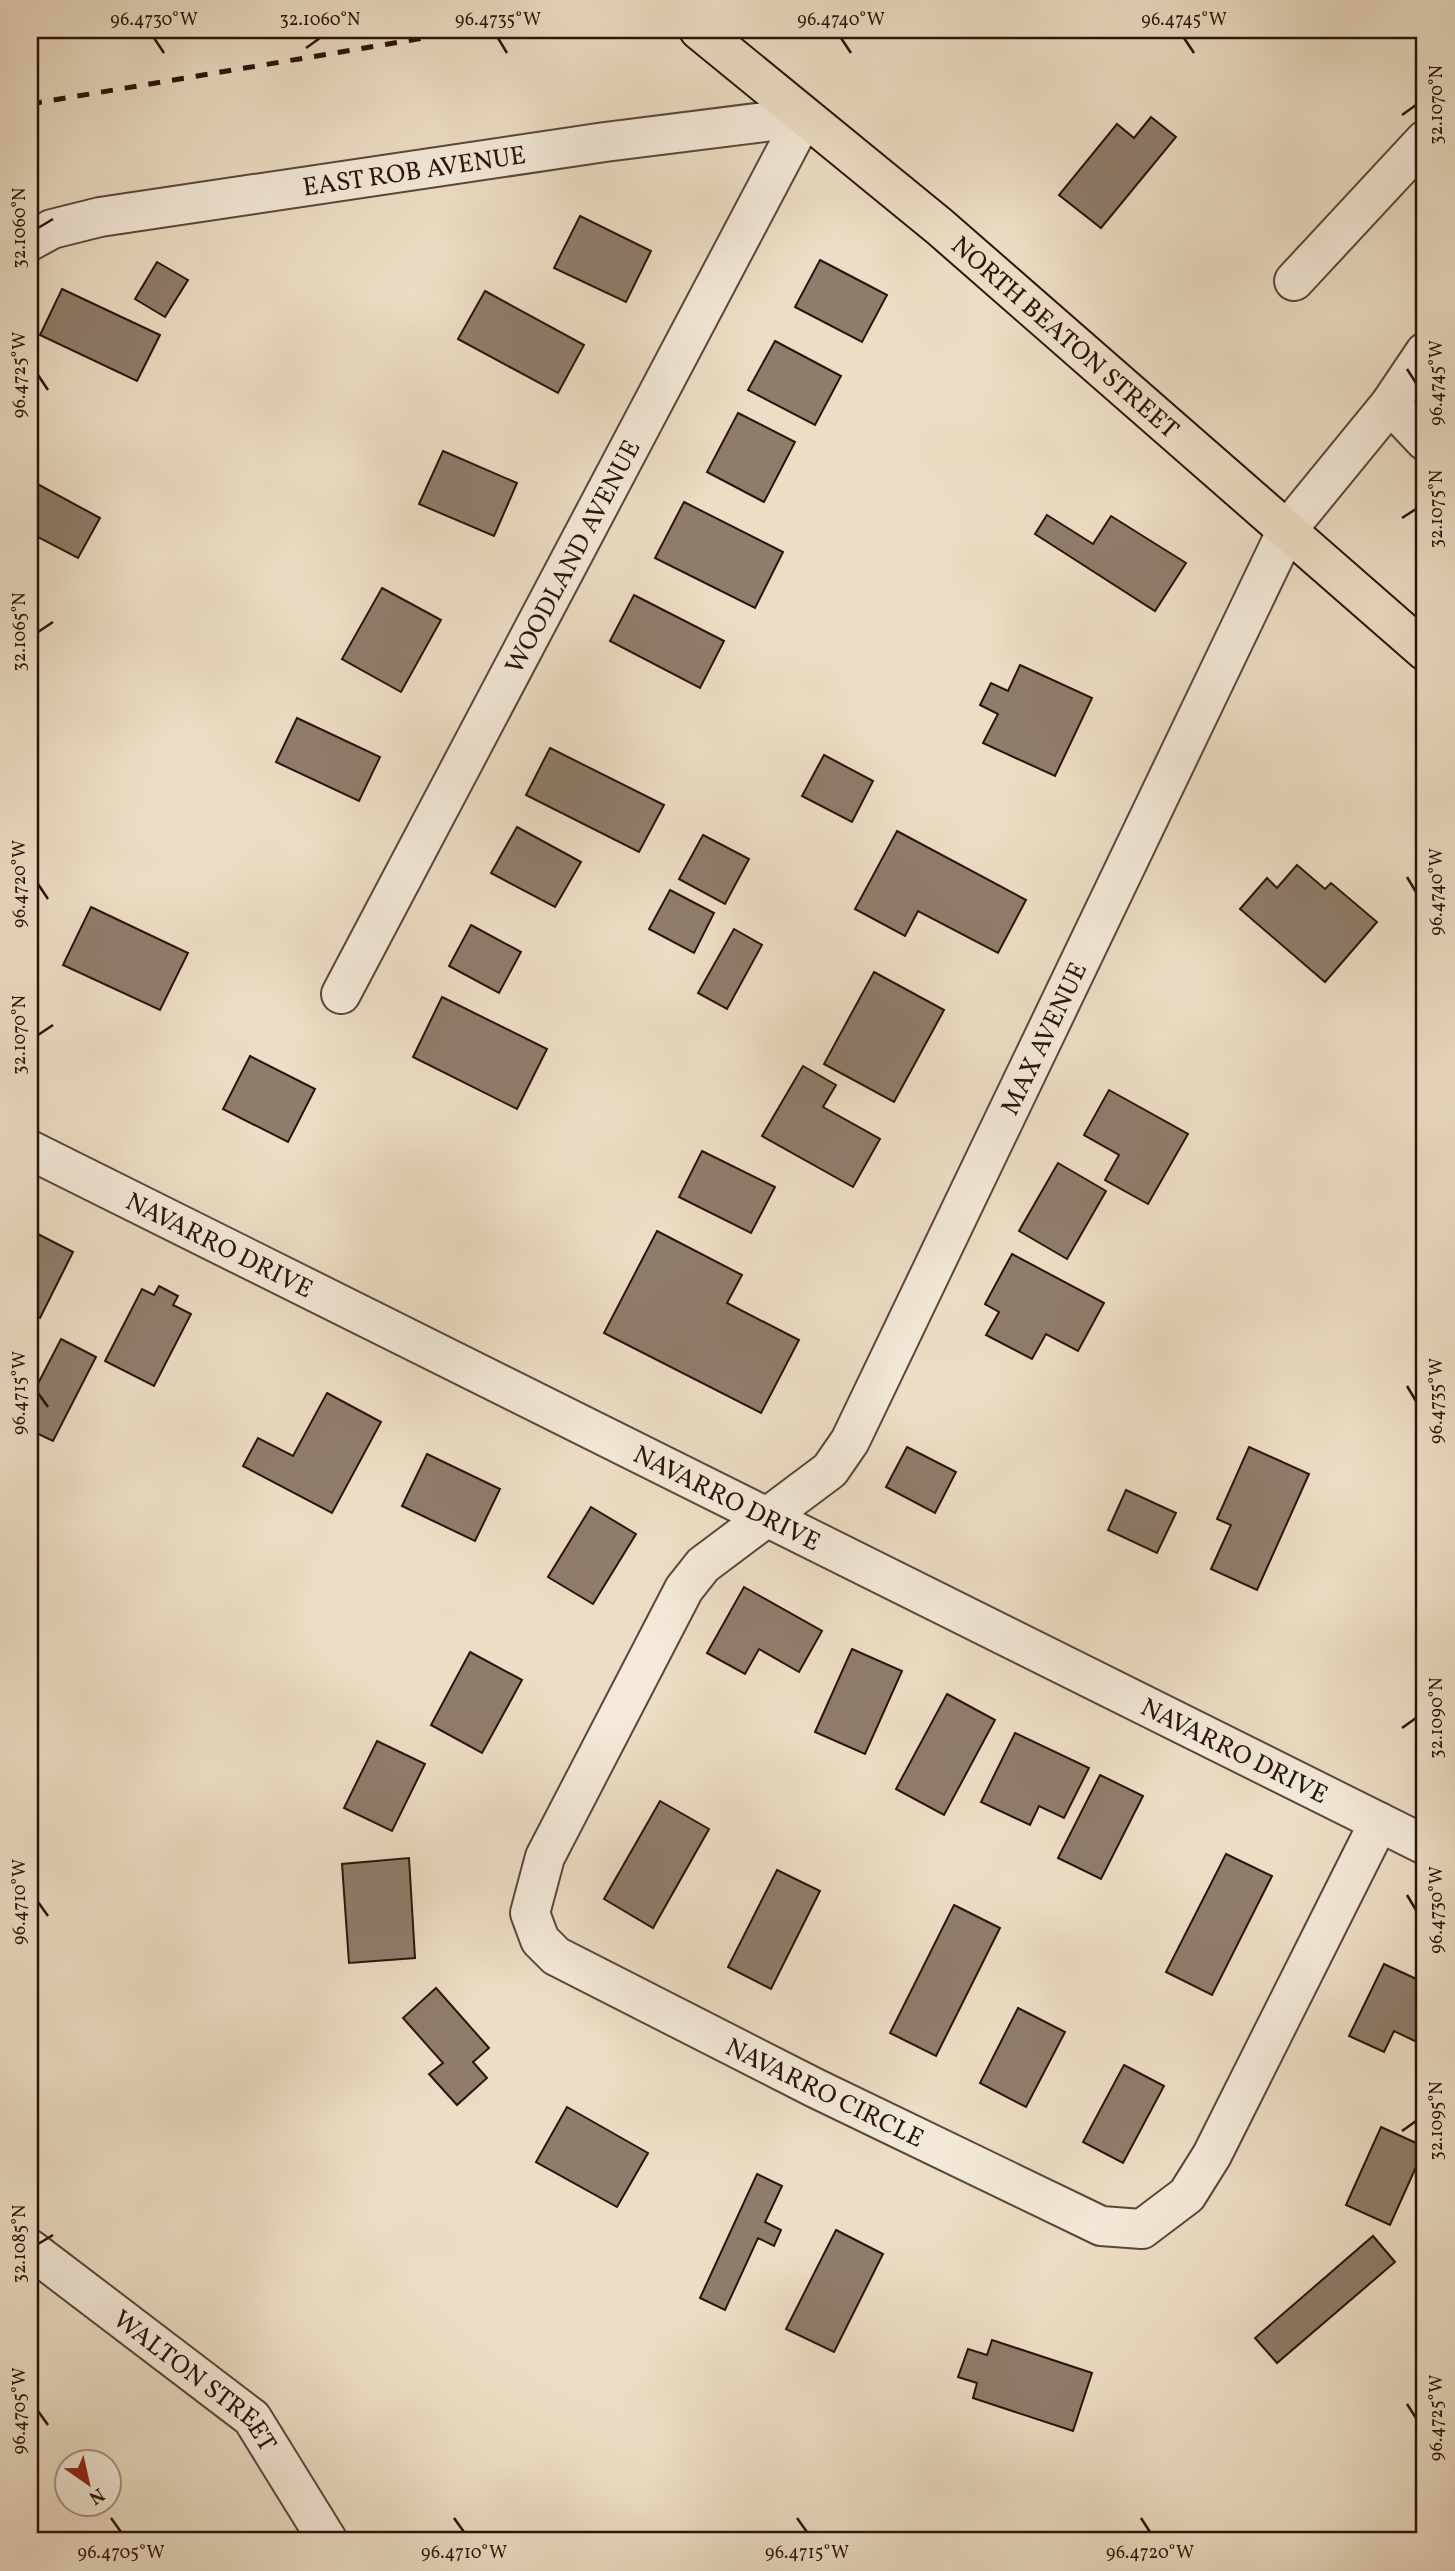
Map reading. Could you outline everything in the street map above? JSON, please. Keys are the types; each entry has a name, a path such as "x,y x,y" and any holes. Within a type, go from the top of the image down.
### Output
{"main road":[{"name":"NORTH BEATON STREET","path":"699,30 940,227 1425,651"}],"street":[{"name":"EAST ROB AVENUE","path":"30,241 52,229 100,217 591,144 804,117"},
{"name":"WOODLAND AVENUE","path":"341,994 804,117"},
{"path":"1294,281 1425,139"},
{"name":"MAX AVENUE","path":"766,1516 830,1470 850,1441 1287,530 1390,404 1425,352"},
{"path":"1390,404 1425,441"},
{"name":"NAVARRO DRIVE","path":"30,1150 1425,1845"},
{"name":"NAVARRO CIRCLE","path":"766,1516 703,1565 684,1589 545,1857 530,1913 540,1940 556,1956 815,2088 1101,2226 1142,2229 1187,2195 1212,2155 1379,1822"},
{"name":"WALTON STREET","path":"30,2249 252,2418 328,2541"}],"building":[{"path":"1151,117 1176,137 1101,228 1059,195 1117,124 1134,138"},
{"path":"580,216 651,251 626,302 554,268"},
{"path":"820,260 887,295 862,342 795,307"},
{"path":"157,262 188,280 165,317 135,299"},
{"path":"62,289 160,335 137,381 40,335"},
{"path":"485,291 584,345 558,393 458,339"},
{"path":"775,341 841,376 815,425 748,390"},
{"path":"738,413 795,442 764,502 707,472"},
{"path":"443,451 517,483 494,536 419,504"},
{"path":"30,480 100,518 78,558 30,533"},
{"path":"684,502 783,552 755,608 655,558"},
{"path":"1047,515 1093,544 1111,516 1186,563 1155,611 1035,534"},
{"path":"382,588 441,620 401,692 342,659"},
{"path":"634,595 724,641 700,688 610,641"},
{"path":"1020,665 1092,698 1055,776 983,743 998,714 980,705 991,683 1008,691"},
{"path":"297,718 380,757 359,801 276,762"},
{"path":"550,748 664,805 639,852 526,795"},
{"path":"824,755 873,781 852,822 802,796"},
{"path":"517,827 581,862 555,907 491,873"},
{"path":"897,831 1026,900 998,953 918,911 905,936 855,909"},
{"path":"703,835 749,859 725,904 679,879"},
{"path":"1297,865 1325,889 1331,883 1377,922 1325,982 1240,909 1267,878 1277,888"},
{"path":"670,890 714,913 694,953 649,929"},
{"path":"91,907 188,953 160,1010 63,965"},
{"path":"471,925 521,952 499,993 449,966"},
{"path":"734,929 762,945 727,1009 698,993"},
{"path":"874,972 944,1010 894,1102 824,1064"},
{"path":"442,997 547,1049 517,1109 413,1057"},
{"path":"250,1056 315,1089 288,1142 223,1109"},
{"path":"803,1066 836,1085 823,1107 880,1139 853,1187 762,1136"},
{"path":"1109,1090 1188,1134 1148,1204 1105,1180 1119,1155 1084,1135"},
{"path":"702,1151 775,1187 751,1233 679,1197"},
{"path":"1058,1163 1106,1191 1067,1259 1019,1231"},
{"path":"30,1230 73,1252 40,1318 30,1313"},
{"path":"657,1231 742,1275 727,1303 799,1340 761,1413 604,1333"},
{"path":"1012,1254 1104,1303 1078,1351 1046,1334 1032,1359 986,1335 999,1312 985,1304"},
{"path":"159,1286 178,1296 173,1305 191,1314 154,1386 105,1361 142,1289 154,1295"},
{"path":"61,1339 96,1357 53,1441 30,1430 30,1399"},
{"path":"327,1393 381,1422 332,1513 243,1466 258,1438 293,1456"},
{"path":"907,1447 956,1472 935,1513 886,1487"},
{"path":"1249,1447 1309,1474 1257,1590 1211,1569 1231,1525 1217,1519"},
{"path":"427,1454 500,1489 475,1541 402,1506"},
{"path":"1126,1490 1176,1513 1157,1553 1108,1530"},
{"path":"591,1507 636,1534 593,1604 548,1577"},
{"path":"744,1587 822,1631 799,1672 759,1649 745,1674 707,1653"},
{"path":"852,1649 902,1671 865,1754 815,1732"},
{"path":"470,1652 522,1680 482,1753 431,1725"},
{"path":"947,1694 995,1720 944,1815 896,1789"},
{"path":"1015,1733 1089,1768 1064,1818 1039,1806 1030,1825 981,1802"},
{"path":"377,1741 425,1764 392,1831 344,1808"},
{"path":"1100,1775 1143,1796 1101,1879 1058,1858"},
{"path":"660,1801 709,1829 653,1928 604,1899"},
{"path":"1226,1854 1272,1876 1212,1995 1166,1972"},
{"path":"409,1858 415,1958 349,1963 342,1864"},
{"path":"777,1870 820,1891 771,1989 728,1967"},
{"path":"954,1905 1000,1928 936,2056 890,2033"},
{"path":"1384,1964 1425,1983 1425,2046 1394,2031 1384,2052 1349,2036"},
{"path":"436,1988 489,2048 473,2062 487,2078 457,2105 429,2074 443,2063 403,2018"},
{"path":"1018,2008 1065,2032 1026,2107 980,2083"},
{"path":"1124,2065 1164,2086 1123,2163 1083,2142"},
{"path":"567,2107 648,2153 617,2207 536,2162"},
{"path":"1381,2127 1425,2147 1390,2225 1346,2205"},
{"path":"757,2174 782,2186 765,2222 781,2230 774,2246 758,2238 725,2310 700,2298"},
{"path":"836,2230 883,2254 834,2352 786,2329"},
{"path":"1373,2236 1395,2262 1277,2363 1255,2338"},
{"path":"992,2340 1092,2373 1073,2431 973,2398 977,2383 958,2377 968,2349 987,2355"}],"railway":[{"path":"30,104 472,30"}]}
